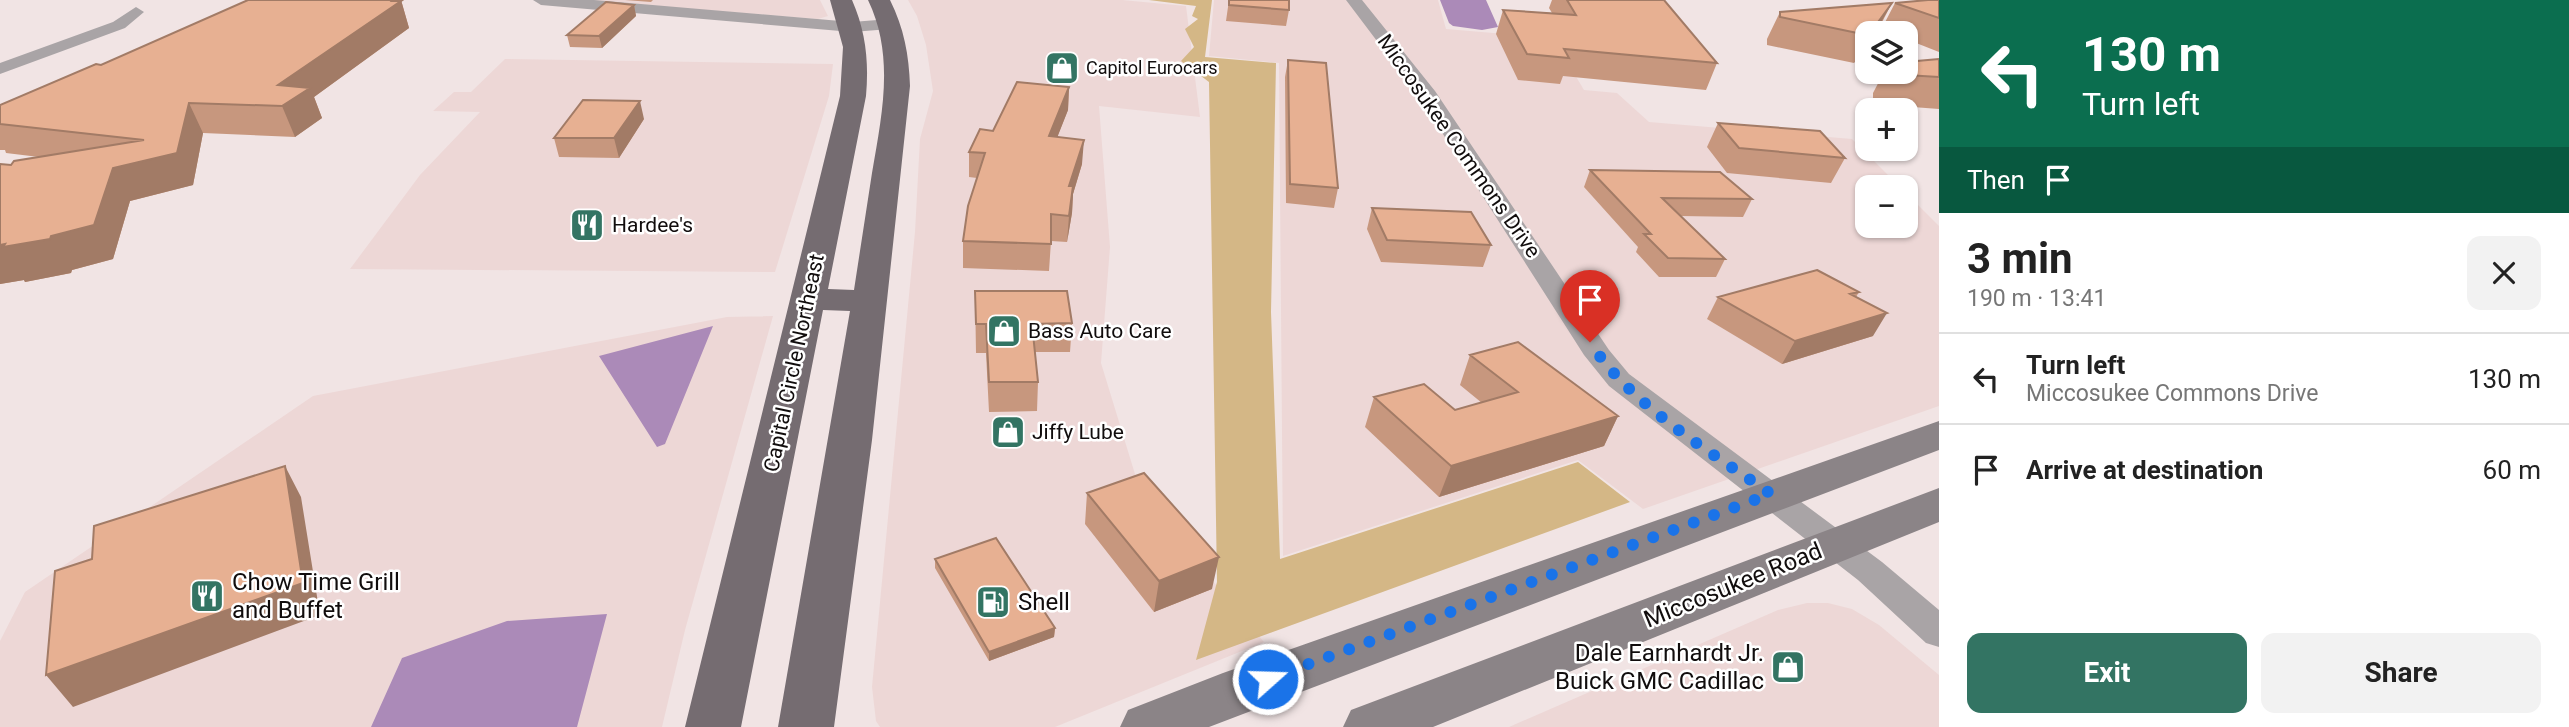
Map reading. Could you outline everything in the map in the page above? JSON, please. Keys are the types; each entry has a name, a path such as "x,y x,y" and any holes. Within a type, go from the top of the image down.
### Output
{"main road":[{"name":"Capital Circle Northeast","path":"713,727 846,132 858,56 852,27 841,0"},
{"path":"816,718 893,128 898,71 890,24 879,0"},
{"path":"846,132 893,128"},
{"path":"807,299 870,301"}],"street":[{"path":"541,0 852,27 890,24"},
{"name":"Miccosukee Commons Drive","path":"1354,0 1428,95 1502,203 1598,355 1619,380 1836,545 1939,632"},
{"path":"0,69 119,25 136,12"},
{"path":"1148,727 1242,689 1939,435"},
{"name":"Miccosukee Road","path":"1371,727 1939,504"}],"shaded area":[{"path":"580,0 820,0 828,16 818,19"},
{"path":"908,0 1122,0 1186,6 1200,117 1099,106 1110,247 1101,363 1142,497 1264,642 1055,727 880,727 876,721 872,687 915,232 920,139 933,91 926,45 917,16"},
{"path":"1149,0 1212,0 1205,57 1276,63 1271,312 1280,559 1578,462 1630,502 1196,660 1217,582 1209,82 1181,61 1194,47 1185,29 1198,19 1192,16 1196,6"},
{"path":"1214,0 1438,0 1446,29 1553,38 1584,90 1617,93 1649,122 1852,139 1855,142 1855,161 1874,161 1888,175 1855,175 1855,238 1918,238 1918,205 1939,226 1939,406 1643,509 1578,460 1283,556 1279,63 1209,56"},
{"path":"1440,0 1486,0 1498,27 1482,30 1453,26 1449,23"},
{"path":"505,59 833,64 829,96 775,272 350,269 420,175 480,112 433,111 454,92 471,92"},
{"path":"773,316 685,630 662,727 0,727 0,641 25,592 313,396 727,317"},
{"path":"713,326 665,444 657,447 599,356"},
{"name":"Dale Earnhardt Jr. Buick GMC Cadillac","path":"1807,603 1828,603 1852,609 1879,625 1939,675 1939,727 1509,727 1778,610"},
{"path":"607,614 577,727 371,727 402,658 507,621"}],"building":[{"path":"248,0 401,1 278,85 310,88 282,106 189,103 177,153 113,168 94,225 51,236 50,239 3,247 5,244 0,245 0,164 11,165 14,161 144,140 0,124 0,105 96,64 101,65"},
{"path":"1229,0 1289,0 1289,10 1229,5"},
{"path":"1567,0 1664,0 1717,63 1564,49 1569,58 1527,54 1503,10 1576,15"},
{"path":"1939,0 1939,18 1895,3"},
{"path":"606,2 634,5 599,36 567,35"},
{"path":"1892,3 1879,21 1855,21 1855,33 1780,17 1780,12"},
{"path":"1939,59 1939,77 1918,76 1918,61"},
{"path":"1288,60 1326,63 1338,188 1290,184"},
{"path":"1017,82 1069,87 1049,136 1084,140 1069,186 1073,186 1069,216 1051,214 1051,244 963,241 968,206 985,153 969,152 980,129 993,131"},
{"path":"583,100 640,101 614,138 554,138"},
{"path":"1718,123 1820,131 1845,158 1739,148"},
{"path":"1590,170 1720,172 1752,199 1662,198 1725,259 1668,258 1644,234 1651,234"},
{"path":"1372,208 1471,212 1491,245 1387,240"},
{"path":"1817,270 1859,292 1850,294 1887,313 1795,341 1718,297"},
{"path":"975,291 1067,291 1072,323 1032,324 1038,382 989,382 986,324 976,324"},
{"path":"1518,342 1618,416 1451,466 1374,397 1424,384 1455,410 1518,392 1470,355"},
{"name":"Chow Time Grill and Buffet","path":"285,466 303,583 46,675 55,571 92,559 94,526"},
{"path":"1144,473 1219,557 1159,581 1087,493"},
{"name":"Shell","path":"996,538 1055,628 989,652 935,559"}],"place":[{"name":"Capitol Eurocars","path":"1062,68"},
{"name":"Hardee's","path":"587,225"},
{"name":"Bass Auto Care","path":"1004,331"},
{"name":"Jiffy Lube","path":"1008,432"},
{"name":"Chow Time Grill and Buffet","path":"207,596"},
{"name":"Shell","path":"993,602"},
{"name":"Dale Earnhardt Jr. Buick GMC Cadillac","path":"1788,667"}],"route":[{"path":"1268,679 1771,494 1666,418 1619,380 1590,342"}]}
